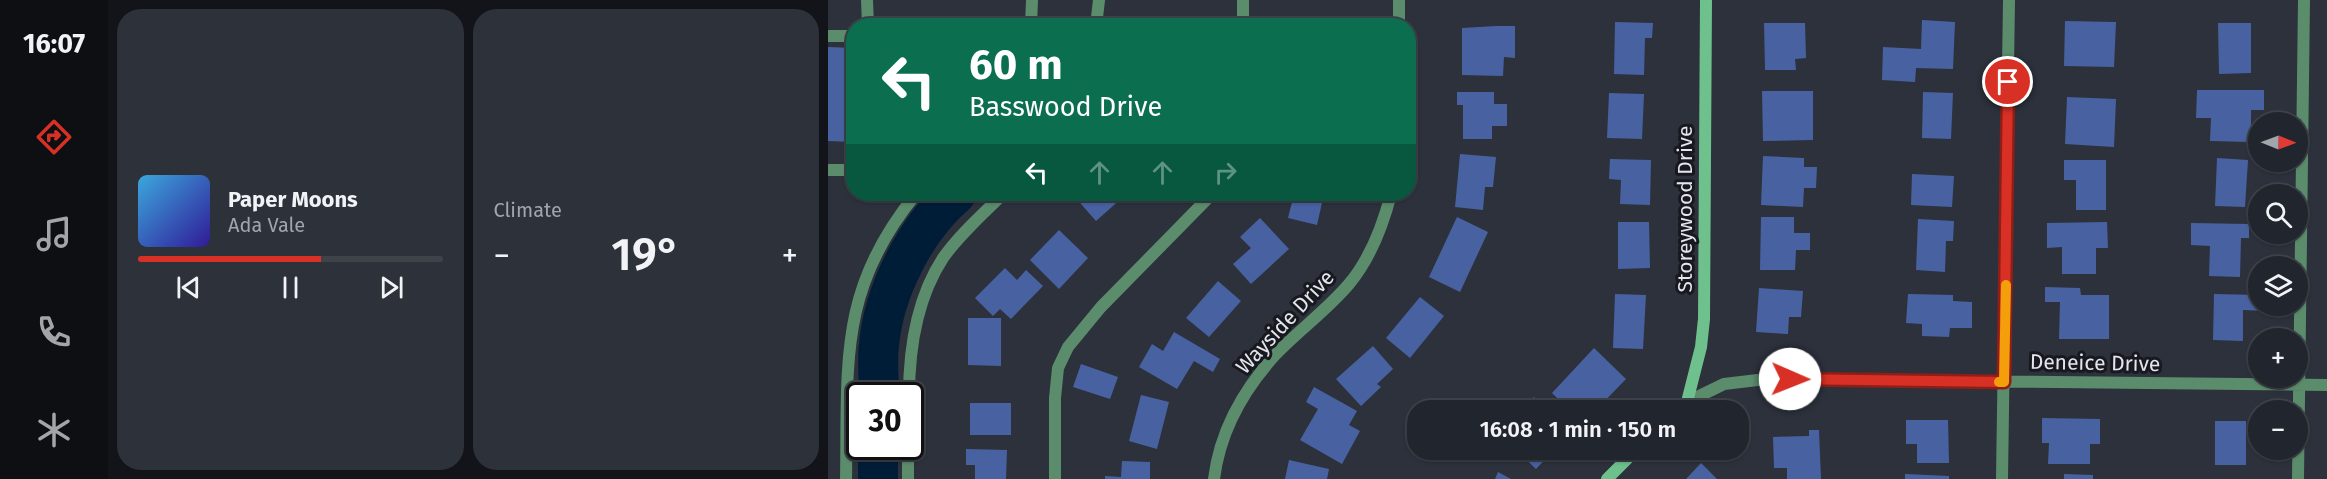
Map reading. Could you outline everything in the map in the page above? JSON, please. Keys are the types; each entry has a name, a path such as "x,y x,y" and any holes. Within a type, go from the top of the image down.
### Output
{"street":[{"path":"867,0 868,18"},
{"path":"1031,18 1032,0"},
{"path":"1097,18 1099,0"},
{"path":"1243,0 1243,18"},
{"path":"1399,0 1399,18"},
{"name":"Storeywood Drive","path":"1688,400 1701,347 1704,319 1706,0"},
{"path":"2002,479 2009,0"},
{"path":"2301,328 2304,0"},
{"path":"828,36 846,36"},
{"path":"828,170 846,170"},
{"path":"846,479 848,360 856,306 878,247 894,221 910,201"},
{"path":"910,382 915,328 933,277 962,235 996,201"},
{"path":"1055,479 1055,398 1058,368 1068,347 1101,307 1205,201"},
{"name":"Wayside Drive","path":"1214,479 1223,436 1239,400 1276,354 1349,284 1377,236 1389,201"},
{"name":"Deneice Drive","path":"1691,400 1724,384 1766,379 2248,384"},
{"name":"Deneice Drive","path":"2308,385 2327,385"},
{"path":"2298,479 2300,388"},
{"path":"908,460 908,479"},
{"path":"1607,479 1626,460"}],"building":[{"path":"1922,20 1955,22 1953,69 1916,68 1915,82 1882,80 1883,47 1921,49"},
{"path":"2065,21 2116,22 2114,67 2064,66"},
{"path":"1615,22 1653,23 1652,38 1645,38 1644,75 1614,74"},
{"path":"1764,23 1805,23 1806,58 1795,59 1796,70 1765,70"},
{"path":"2218,23 2251,23 2251,73 2219,74"},
{"path":"1515,26 1515,58 1504,57 1503,76 1462,75 1462,28"},
{"path":"828,47 846,48 846,142 828,141"},
{"path":"2197,90 2264,90 2264,110 2248,112 2248,142 2210,141 2211,118 2196,118"},
{"path":"1762,91 1813,91 1813,140 1763,141"},
{"path":"1457,92 1494,92 1494,104 1507,104 1507,126 1492,126 1492,139 1463,139 1463,105 1457,105"},
{"path":"1923,92 1953,93 1951,139 1922,138"},
{"path":"1609,93 1644,94 1642,139 1607,138"},
{"path":"2067,97 2116,99 2114,147 2065,144"},
{"path":"1460,154 1496,157 1493,187 1485,187 1483,210 1455,207"},
{"path":"1763,156 1804,158 1804,167 1817,167 1816,188 1804,188 1803,207 1761,205"},
{"path":"2217,158 2248,160 2245,207 2215,206"},
{"path":"1610,159 1651,160 1650,205 1620,204 1621,180 1609,179"},
{"path":"2064,160 2106,160 2106,210 2076,210 2076,180 2064,180"},
{"path":"1912,174 1954,176 1952,207 1911,205"},
{"path":"1078,201 1118,201 1096,221"},
{"path":"1292,201 1322,201 1317,225 1288,218"},
{"path":"1457,217 1488,232 1460,292 1429,277"},
{"path":"1761,217 1794,217 1794,233 1810,233 1810,250 1796,250 1795,270 1760,270"},
{"path":"1260,218 1289,249 1251,284 1233,264 1251,248 1240,237"},
{"path":"1918,219 1954,221 1953,241 1946,241 1945,272 1916,270"},
{"path":"1618,222 1649,222 1650,268 1618,269"},
{"path":"2107,222 2108,248 2096,248 2096,274 2062,274 2062,247 2047,248 2047,223"},
{"path":"2191,223 2248,224 2248,238 2241,238 2240,277 2209,276 2210,246 2191,245"},
{"path":"1059,230 1088,258 1059,289 1030,260"},
{"path":"1005,268 1017,280 1026,270 1043,286 1011,319 1000,309 993,316 975,298"},
{"path":"1218,281 1241,301 1209,337 1186,318"},
{"path":"2045,287 2080,288 2081,295 2109,295 2109,339 2059,339 2060,302 2045,302"},
{"path":"1759,288 1803,291 1801,317 1789,317 1788,334 1756,332"},
{"path":"1615,294 1646,295 1643,349 1613,348"},
{"path":"1908,294 1953,295 1953,301 1972,302 1972,328 1950,328 1949,337 1922,336 1922,324 1906,323"},
{"path":"2214,294 2248,295 2248,310 2243,310 2243,341 2213,340"},
{"path":"1420,297 1444,316 1410,358 1386,338"},
{"path":"968,318 1001,318 1001,366 968,365"},
{"path":"1174,332 1220,359 1213,372 1194,361 1177,389 1139,367 1152,344 1163,351"},
{"path":"1373,346 1393,369 1377,384 1381,387 1361,406 1336,379"},
{"path":"1594,348 1626,379 1606,400 1559,400 1552,393"},
{"path":"1081,364 1118,377 1110,399 1073,387"},
{"path":"1314,387 1357,411 1349,425 1360,431 1342,464 1300,440 1318,409 1306,402"},
{"path":"1141,395 1169,402 1157,449 1129,441"},
{"path":"970,403 1011,403 1011,435 970,435"},
{"path":"2042,418 2100,419 2100,444 2090,444 2090,464 2048,464 2049,443 2042,443"},
{"path":"1906,420 1948,420 1949,463 1917,463 1917,444 1906,444"},
{"path":"2215,421 2246,421 2246,465 2215,465"},
{"path":"1809,430 1819,430 1821,479 1787,479 1787,468 1774,468 1773,437 1809,436"},
{"path":"966,449 1007,450 1006,479 975,479 975,465 966,465"},
{"path":"1289,460 1329,469 1327,479 1285,479"},
{"path":"1527,460 1545,460 1536,469"},
{"path":"1122,461 1150,462 1150,479 1105,479 1105,476 1121,477"},
{"path":"1701,463 1717,479 1686,479"},
{"path":"1498,472 1511,479 1495,479"},
{"path":"1905,474 1949,476 1949,479 1905,479"},
{"path":"2064,474 2093,475 2093,479 2064,479"}],"waterway":[{"path":"879,382 882,324 895,283 915,243 927,225 948,201"},
{"path":"878,460 878,479"}],"slow traffic":[{"path":"1999,382 2004,382 2006,285"}],"route":[{"path":"1790,379 2004,382 2008,82"}]}
